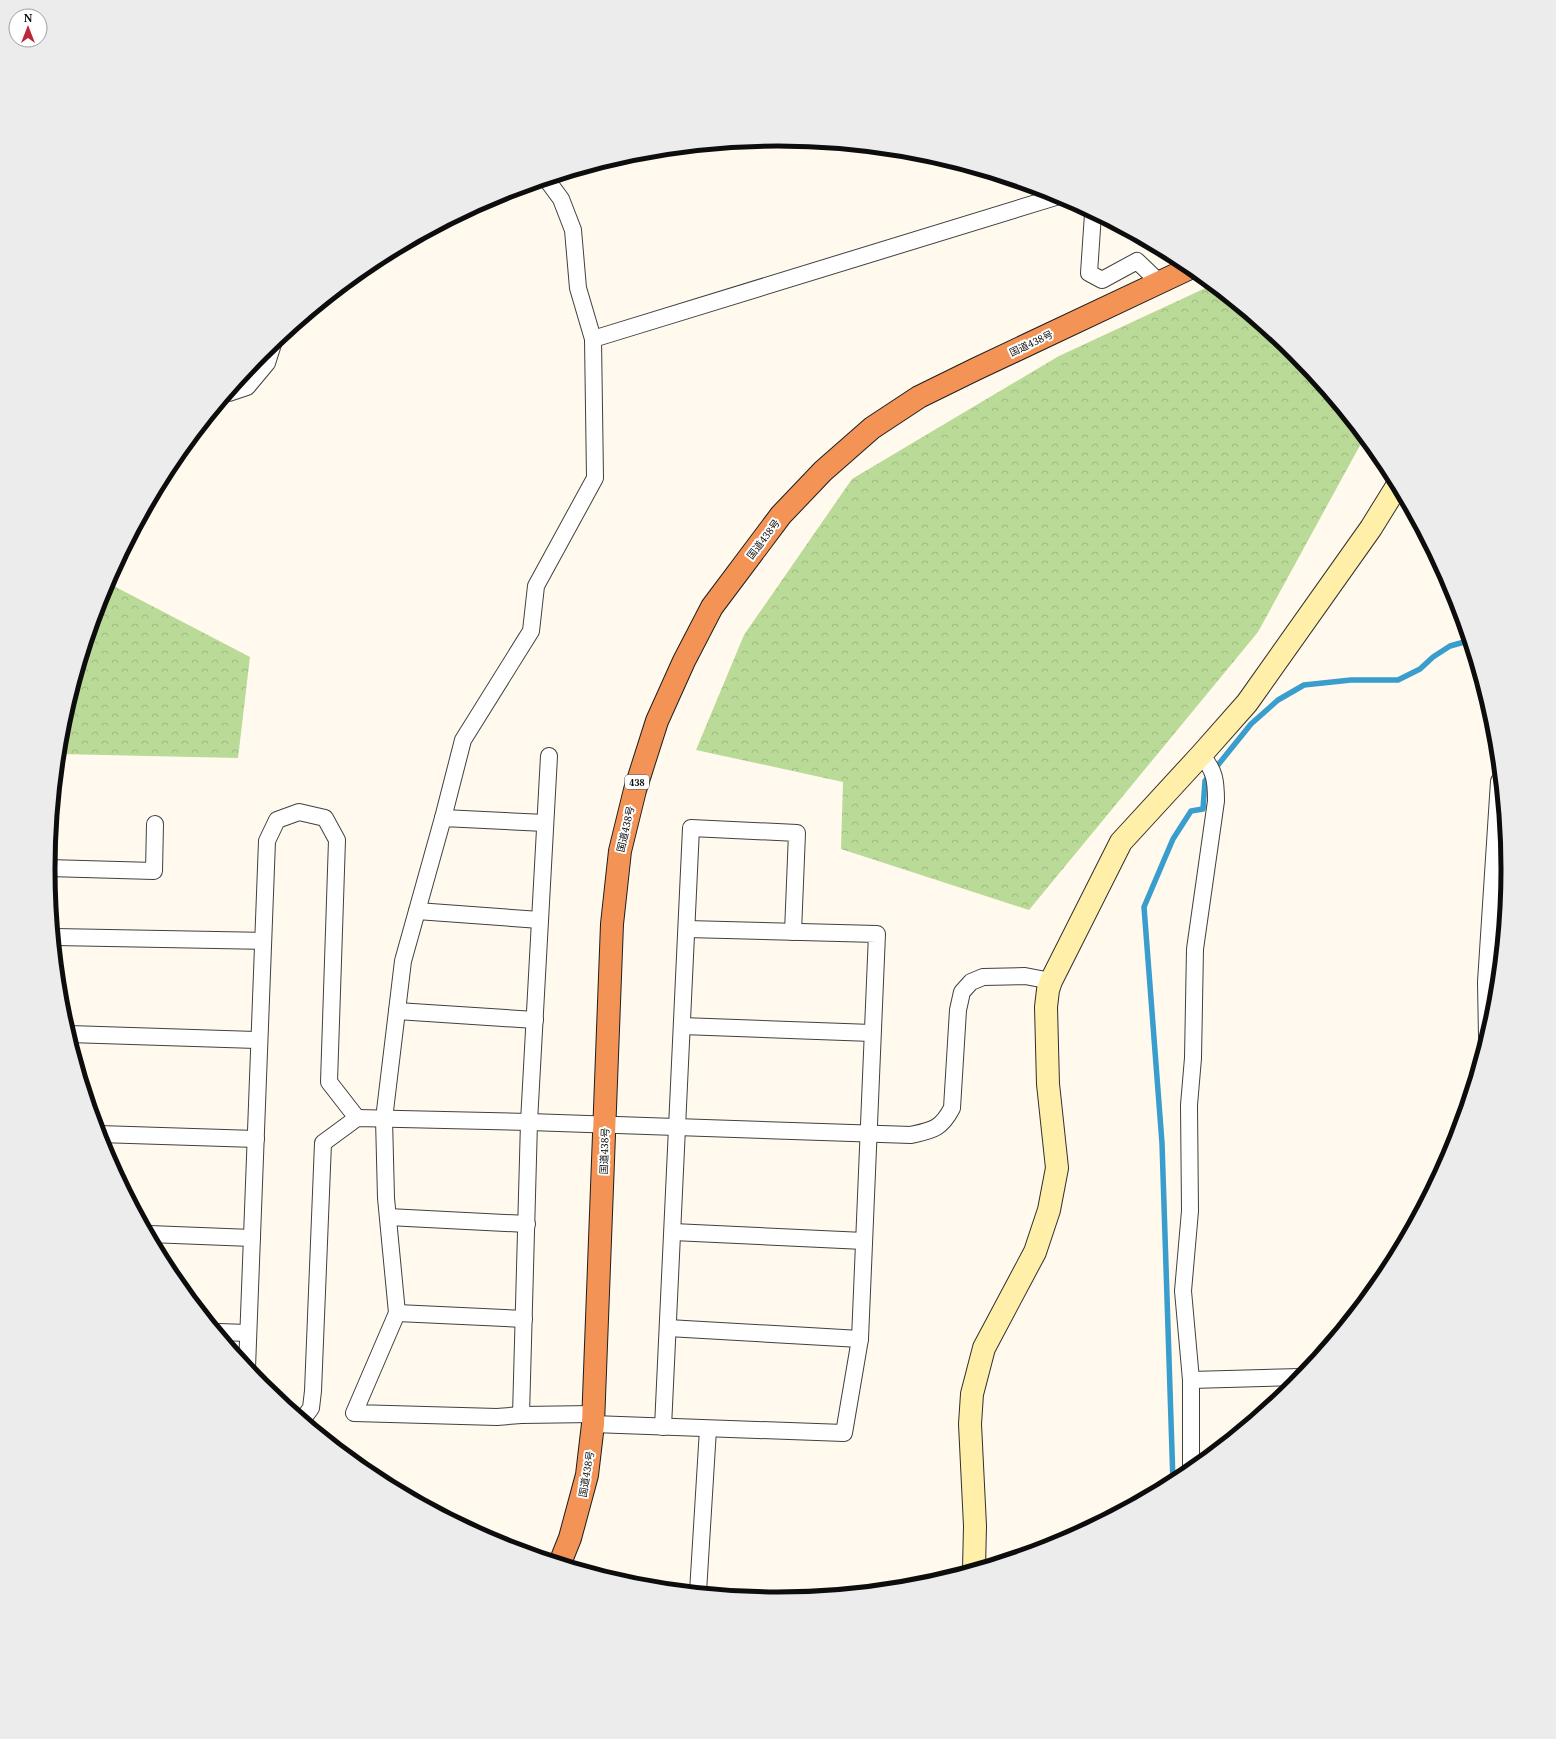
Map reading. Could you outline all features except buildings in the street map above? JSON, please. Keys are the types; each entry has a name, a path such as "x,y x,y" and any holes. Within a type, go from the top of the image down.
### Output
{"highway":[{"name":"国道438号","path":"562,1559 570,1538 587,1475 593,1419 606,1125 612,924 620,851 635,790 657,721 684,661 712,607 781,515 823,471 872,428 919,398 976,369 1184,271"}],"street":[{"path":"550,184 561,199 573,230 578,288 592,339 594,478 536,586 531,631 463,740 403,961 384,1119 388,1217 397,1313 354,1413 497,1417 521,1415 593,1419 663,1427 844,1433 860,1339 877,934 686,928"},
{"path":"592,339 1048,199"},
{"path":"1093,219 1089,273 1102,280 1137,261 1160,283"},
{"path":"235,392 247,387 267,363 269,356"},
{"path":"974,1565 976,1526 970,1424 972,1394 984,1348 1035,1252 1049,1210 1057,1168 1048,1084 1046,1007 1051,981 1121,842 1208,765 1247,703 1366,534 1394,491"},
{"path":"521,1415 529,1122 549,756"},
{"path":"1191,1463 1191,1380 1182,1291 1190,1211 1189,1105 1195,949 1216,801 1208,765"},
{"path":"1486,1015 1486,982 1497,804"},
{"path":"247,1360 267,841 278,820 299,812 325,818 337,840 329,1082 357,1118"},
{"path":"443,818 545,823"},
{"path":"55,868 154,871 155,824"},
{"path":"663,1427 691,828 797,832 792,932"},
{"path":"417,911 540,920"},
{"path":"59,937 263,941"},
{"path":"305,1416 311,1408 313,1391 323,1143 357,1118 529,1122 911,1135 933,1130 945,1121 952,1108 958,1010 962,992 971,982 982,977 998,976 1025,976 1051,981"},
{"path":"397,1011 535,1020"},
{"path":"682,1026 872,1033"},
{"path":"75,1034 259,1040"},
{"path":"105,1134 256,1139"},
{"path":"388,1217 527,1224"},
{"path":"673,1232 864,1241"},
{"path":"154,1234 252,1238"},
{"path":"397,1313 524,1319"},
{"path":"668,1328 860,1339"},
{"path":"222,1332 248,1333"},
{"path":"1191,1380 1293,1377"},
{"path":"698,1588 708,1429"}],"green space":[{"path":"1207,288 1255,326 1289,358 1322,393 1361,443 1258,632 1029,910 841,849 843,782 696,750 744,635 852,479 1059,356"},
{"path":"113,586 250,657 238,758 65,754 80,682 93,637"}],"waterway":[{"path":"1173,1475 1162,1143 1144,907 1173,839 1191,811 1203,809 1205,781 1251,724 1278,700 1304,685 1351,680 1398,680 1420,669 1433,657 1450,646 1464,642"}]}
